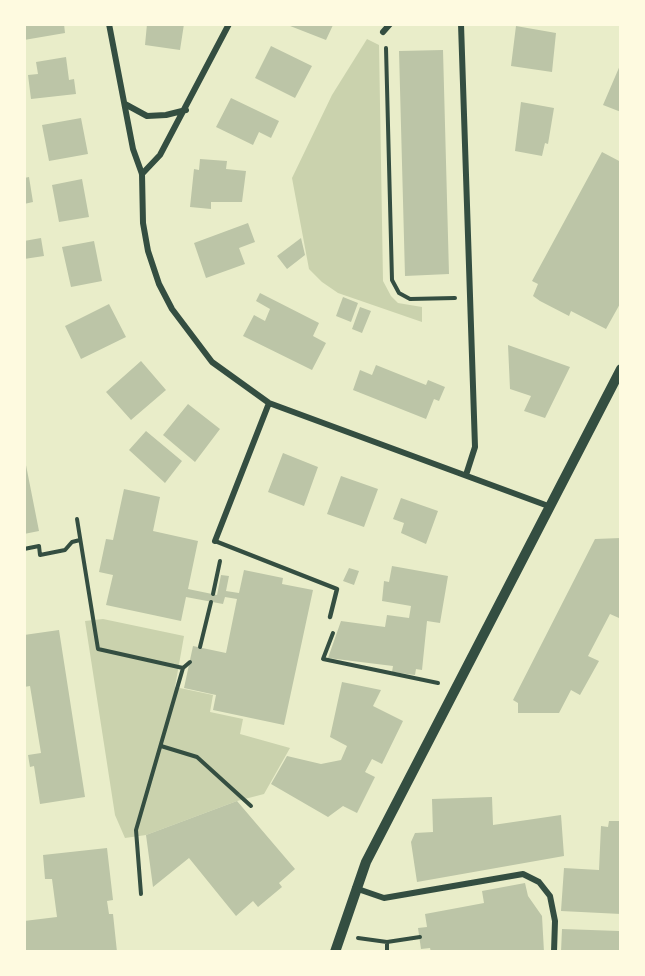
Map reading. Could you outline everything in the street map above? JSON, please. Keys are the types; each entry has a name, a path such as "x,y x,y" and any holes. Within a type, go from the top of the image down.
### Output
{"street":[{"path":"109,24 133,148 142,174 143,223 148,251 159,284 172,309 212,362 269,403 551,507"},
{"path":"142,174 160,155 230,24"},
{"path":"383,32 390,24"},
{"path":"460,24 476,447 466,475"},
{"path":"124,104 147,116 186,110"},
{"path":"335,952 355,888 366,862 621,369"},
{"path":"215,541 269,403"},
{"path":"355,888 384,898 523,874 539,882 550,896 555,921 554,952"}],"lane":[{"path":"215,541 337,589 330,617"}],"path":[{"path":"383,32 386,45 392,280 399,293 410,299 471,298"},
{"path":"77,519 98,650 183,668"},
{"path":"24,549 39,546 40,555 65,550 72,542 80,540"},
{"path":"213,594 222,553"},
{"path":"200,647 211,602"},
{"path":"330,617 338,620 323,659 432,680"},
{"path":"141,894 136,830 183,668 190,662"},
{"path":"161,746 197,757 251,806"},
{"path":"358,938 387,942 420,938"},
{"path":"387,942 387,952"}],"green space":[{"path":"367,39 379,45 383,281 391,296 398,303 422,307 422,322 338,293 309,269 292,178 332,95"},
{"path":"103,619 184,636 175,687 213,695 210,712 243,719 240,734 290,748 264,794 237,801 146,835 125,838 115,815 85,621"}],"building":[{"path":"24,24 64,24 65,33 24,40"},
{"path":"147,24 184,24 180,50 145,45"},
{"path":"285,24 330,24 333,25 326,40"},
{"path":"516,26 556,33 552,72 511,66"},
{"path":"271,46 312,66 295,98 255,78"},
{"path":"443,50 449,274 405,276 399,51"},
{"path":"66,57 69,80 74,79 76,94 31,99 28,75 38,74 36,62"},
{"path":"621,63 621,112 603,105"},
{"path":"231,98 279,121 271,138 259,132 253,145 216,127"},
{"path":"521,102 554,108 548,144 545,143 542,156 515,151"},
{"path":"81,118 88,154 49,161 42,125"},
{"path":"602,152 621,162 621,302 606,329 571,311 569,316 540,301 533,296 538,284 532,281"},
{"path":"200,159 227,161 226,169 246,171 242,202 211,202 211,209 190,207 194,169 199,170"},
{"path":"29,177 33,202 24,204 24,178"},
{"path":"82,179 89,217 59,222 52,185"},
{"path":"248,223 255,242 239,248 245,264 206,278 194,243"},
{"path":"41,238 44,256 24,259 24,241"},
{"path":"301,238 305,255 287,269 277,256"},
{"path":"94,241 102,281 71,287 62,247"},
{"path":"260,293 319,323 313,336 326,343 312,370 243,336 254,315 265,321 270,309 256,301"},
{"path":"343,297 358,303 351,322 336,316"},
{"path":"109,304 126,337 81,359 65,326"},
{"path":"360,307 371,311 362,333 352,329"},
{"path":"508,345 570,367 545,418 524,411 531,396 510,389"},
{"path":"141,361 166,390 131,420 106,392"},
{"path":"376,365 426,385 428,380 445,387 439,401 434,399 426,419 353,390 360,370 372,375"},
{"path":"188,404 220,429 195,462 163,435"},
{"path":"146,431 182,461 165,483 129,450"},
{"path":"283,453 318,467 304,506 268,492"},
{"path":"24,455 39,531 24,534"},
{"path":"341,476 378,489 364,527 327,514"},
{"path":"124,489 160,497 153,531 198,541 188,589 217,595 221,575 229,576 226,591 239,593 244,570 283,578 282,584 313,590 284,725 213,710 216,695 184,688 193,646 226,653 237,599 225,597 223,604 186,597 181,621 106,605 113,575 99,572 106,539 113,540"},
{"path":"401,498 438,511 426,544 401,533 404,523 393,519"},
{"path":"621,538 621,615 619,618 610,614 588,656 599,661 580,695 571,690 559,713 518,713 518,703 513,700 595,539"},
{"path":"392,566 448,576 440,623 427,621 422,670 416,669 415,675 392,672 393,666 328,658 341,621 385,627 387,615 409,618 411,606 382,601 384,581 389,582"},
{"path":"349,568 359,571 354,585 343,581"},
{"path":"59,630 85,797 40,804 34,766 30,767 28,755 41,753 30,686 24,687 24,635"},
{"path":"342,682 381,690 373,706 403,721 382,764 372,759 365,772 375,777 357,813 343,806 328,817 271,784 287,756 321,764 341,760 347,746 330,737"},
{"path":"492,797 493,825 561,815 564,856 417,882 411,842 415,833 433,832 432,799"},
{"path":"237,801 295,869 279,883 282,887 258,907 253,901 236,916 189,858 153,887 146,835"},
{"path":"609,821 621,821 621,914 561,911 564,868 599,870 601,826 608,827"},
{"path":"107,848 113,900 107,901 109,914 113,914 117,952 26,952 24,921 57,917 52,879 45,879 43,855"},
{"path":"525,883 528,896 542,916 544,952 431,952 430,948 421,949 418,928 427,927 425,914 484,903 482,891"},
{"path":"619,925 621,952 561,952 562,929 619,931"}]}
